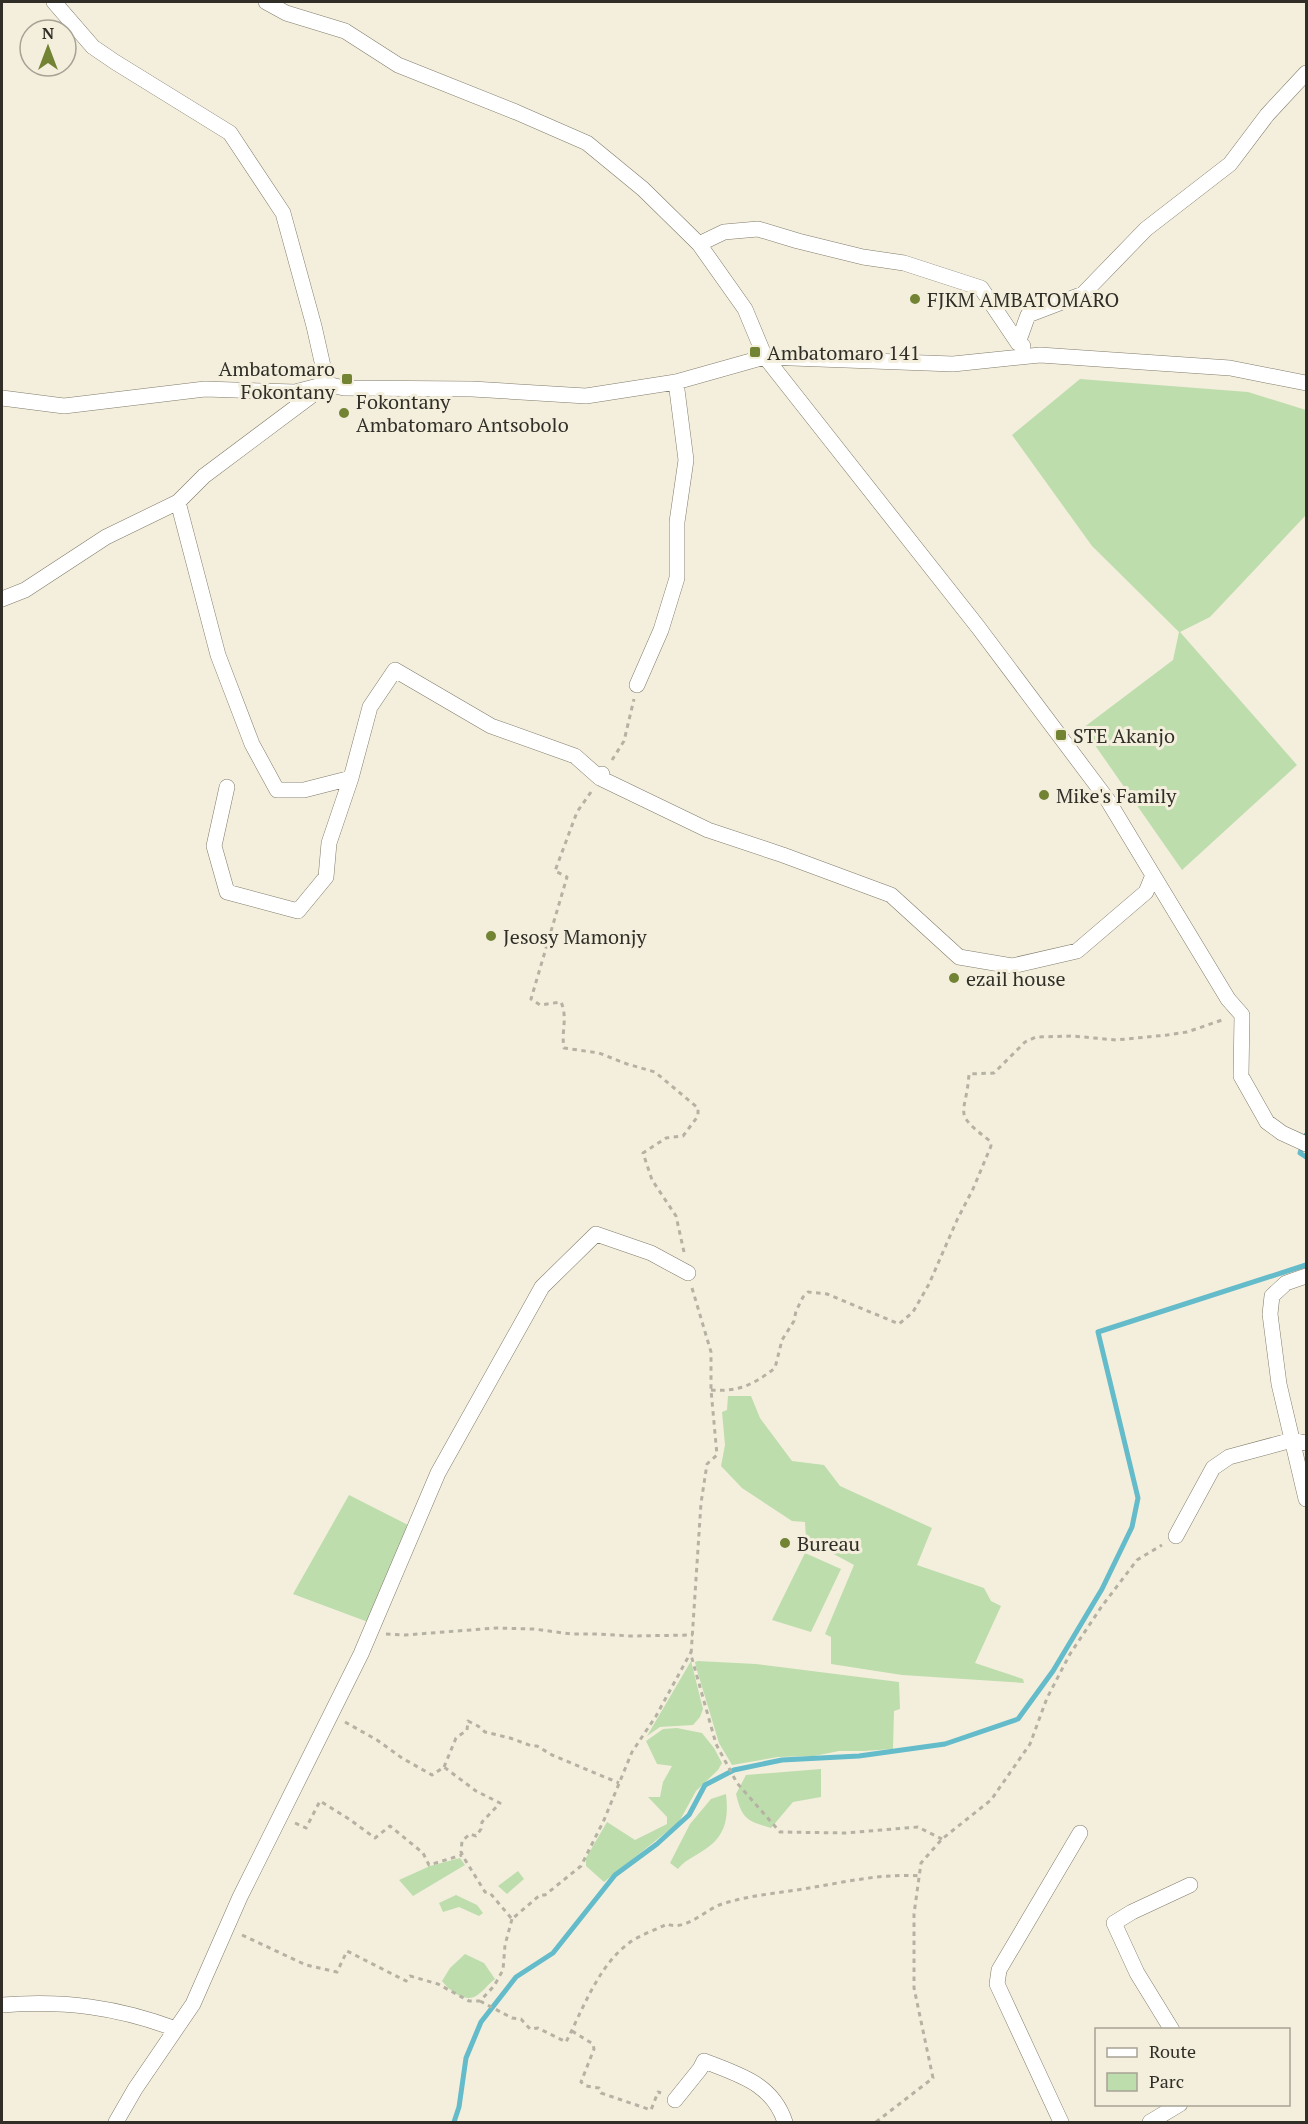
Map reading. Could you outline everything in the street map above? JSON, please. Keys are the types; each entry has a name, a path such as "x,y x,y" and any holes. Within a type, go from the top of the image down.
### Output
{"street":[{"path":"54,2 93,47 230,133 283,213 314,326 327,384"},
{"path":"266,2 286,13 345,31 398,65 587,142 643,189 699,244 745,309 765,357 978,627 1107,800 1228,999 1242,1015 1241,1076 1267,1122 1282,1133 1299,1141"},
{"path":"1018,343 1028,315 1083,294 1146,229 1230,164 1267,115 1306,73"},
{"path":"699,244 724,232 758,229 798,241 904,263 981,288 1018,343 1040,355"},
{"path":"2,398 64,406 205,389 295,392 327,384 344,388 472,389 586,396 676,382 765,357 953,364 1040,355 1230,368 1306,383"},
{"path":"637,685 661,630 677,578 677,522 686,460 676,382"},
{"path":"2,599 25,590 106,537 178,502 204,476 327,384"},
{"path":"178,502 218,655 252,744 277,790 304,790 351,778"},
{"path":"227,787 214,846 227,892 298,911 326,877 329,843 351,778 370,707 395,670 491,726 575,756 601,776 708,830 891,895 959,957 1012,966 1077,951 1146,892 1153,875"},
{"path":"116,2122 193,2004 226,1928 369,1634 438,1473 542,1287 596,1234 651,1253 688,1273"},
{"path":"1306,1276 1286,1283 1272,1296 1270,1314 1279,1384 1299,1442 1306,1499"},
{"path":"1176,1536 1213,1468 1229,1457 1299,1442"},
{"path":"1061,2122 996,1978 1080,1833"},
{"path":"1171,2028 1137,1973 1114,1923 1131,1912 1190,1885"},
{"path":"2,2005 77,2004 140,2016 176,2029"},
{"path":"675,2100 705,2061 752,2081 774,2099 785,2122"},
{"path":"1150,2122 1177,2106"}],"path":[{"path":"637,685 624,741 577,812 555,871 567,877 531,999 540,1005 561,1002 565,1012 562,1037 564,1048 599,1053 655,1072 698,1108 698,1116 683,1136 666,1138 643,1153 652,1180 676,1216 688,1273 711,1352 711,1390 717,1455 707,1464 701,1503 692,1648 694,1666 716,1744 737,1783 780,1832 846,1833 918,1827 942,1839"},
{"path":"711,1390 726,1391 746,1387 775,1368 782,1340 794,1321 802,1297 808,1293 827,1294 899,1324 912,1312 929,1284 991,1146 990,1141 968,1124 963,1114 969,1074 993,1073 1025,1042 1036,1036 1073,1036 1116,1040 1167,1035 1187,1032 1219,1020 1242,1015"},
{"path":"876,2122 933,2078 914,1988 914,1914 921,1863 942,1839 991,1800 1030,1744 1047,1698 1070,1654 1137,1560 1176,1536"},
{"path":"369,1634 405,1635 496,1628 534,1629 571,1634 693,1635"},
{"path":"481,2001 494,1986 503,1970 512,1919 540,1895 545,1895 581,1866 604,1820 632,1752 656,1716 692,1648"},
{"path":"331,1713 432,1775 444,1767 456,1738 467,1730 468,1721 485,1732 537,1746 552,1755 619,1783"},
{"path":"444,1767 476,1791 500,1803 482,1822 481,1829 476,1836 470,1834 462,1841 462,1854 485,1892 490,1893 512,1919"},
{"path":"280,1815 306,1828 320,1801 375,1838 390,1826 423,1853 429,1864 462,1854"},
{"path":"226,1928 306,1965 337,1972 347,1951 406,1981 410,1976 438,1984 469,2001 481,2001 512,2018 521,2019 530,2029 538,2028 566,2042 611,1959 630,1942 667,1923 672,1926 681,1924 720,1904 762,1896 866,1879 920,1876"},
{"path":"572,2031 592,2044 594,2049 581,2082 586,2086 599,2088 601,2093 651,2110 658,2092 675,2100"}],"green space":[{"path":"1080,379 1248,392 1306,410 1306,515 1210,617 1180,632 1297,765 1182,870 1083,728 1173,660 1179,632 1092,546 1012,435"},
{"path":"728,1396 751,1396 760,1418 792,1461 824,1465 840,1486 932,1528 917,1565 984,1588 991,1601 1001,1606 975,1663 1023,1679 1024,1683 902,1675 831,1664 831,1637 825,1634 854,1565 806,1539 805,1522 792,1521 742,1488 721,1466 725,1445 722,1412 727,1410"},
{"path":"349,1495 412,1527 368,1622 293,1594"},
{"path":"805,1553 841,1569 811,1632 772,1620"},
{"path":"691,1661 703,1709 700,1717 693,1725 660,1727 647,1736"},
{"path":"695,1662 756,1664 899,1682 900,1709 894,1711 893,1749 778,1757 732,1765 719,1743 696,1667"},
{"path":"677,1728 702,1733 722,1763 718,1770 696,1791 679,1822 604,1882 586,1866 586,1858 607,1822 635,1840 667,1824 667,1817 648,1797 660,1797 663,1782 672,1766 657,1764 646,1741 663,1729"},
{"path":"821,1769 821,1797 793,1802 771,1828 751,1821 743,1814 736,1794 746,1775"},
{"path":"726,1794 727,1812 724,1828 709,1847 686,1861 678,1869 670,1863 690,1824 711,1799"},
{"path":"460,1858 465,1865 413,1896 399,1880 430,1866"},
{"path":"518,1871 524,1879 507,1894 498,1886"},
{"path":"456,1895 477,1905 483,1913 479,1916 459,1907 443,1912 439,1903"},
{"path":"465,1954 484,1963 495,1979 479,1994 471,1998 462,1997 442,1981 450,1968"}],"waterway":[{"path":"1306,1135 1300,1153 1306,1157"},
{"path":"454,2122 459,2107 466,2058 481,2022 516,1977 553,1953 615,1875 657,1844 689,1815 705,1785 734,1770 782,1760 859,1756 945,1744 1018,1719 1053,1671 1102,1589 1132,1527 1138,1498 1098,1332 1306,1265"}],"place":[{"name":"FJKM AMBATOMARO","path":"915,299"},
{"name":"Ambatomaro 141","path":"755,352"},
{"name":"Ambatomaro Fokontany","path":"347,379"},
{"name":"Fokontany Ambatomaro Antsobolo","path":"344,413"},
{"name":"STE Akanjo","path":"1061,735"},
{"name":"Mike's Family","path":"1044,795"},
{"name":"Jesosy Mamonjy","path":"491,936"},
{"name":"ezail house","path":"954,978"},
{"name":"Bureau","path":"785,1543"}]}
